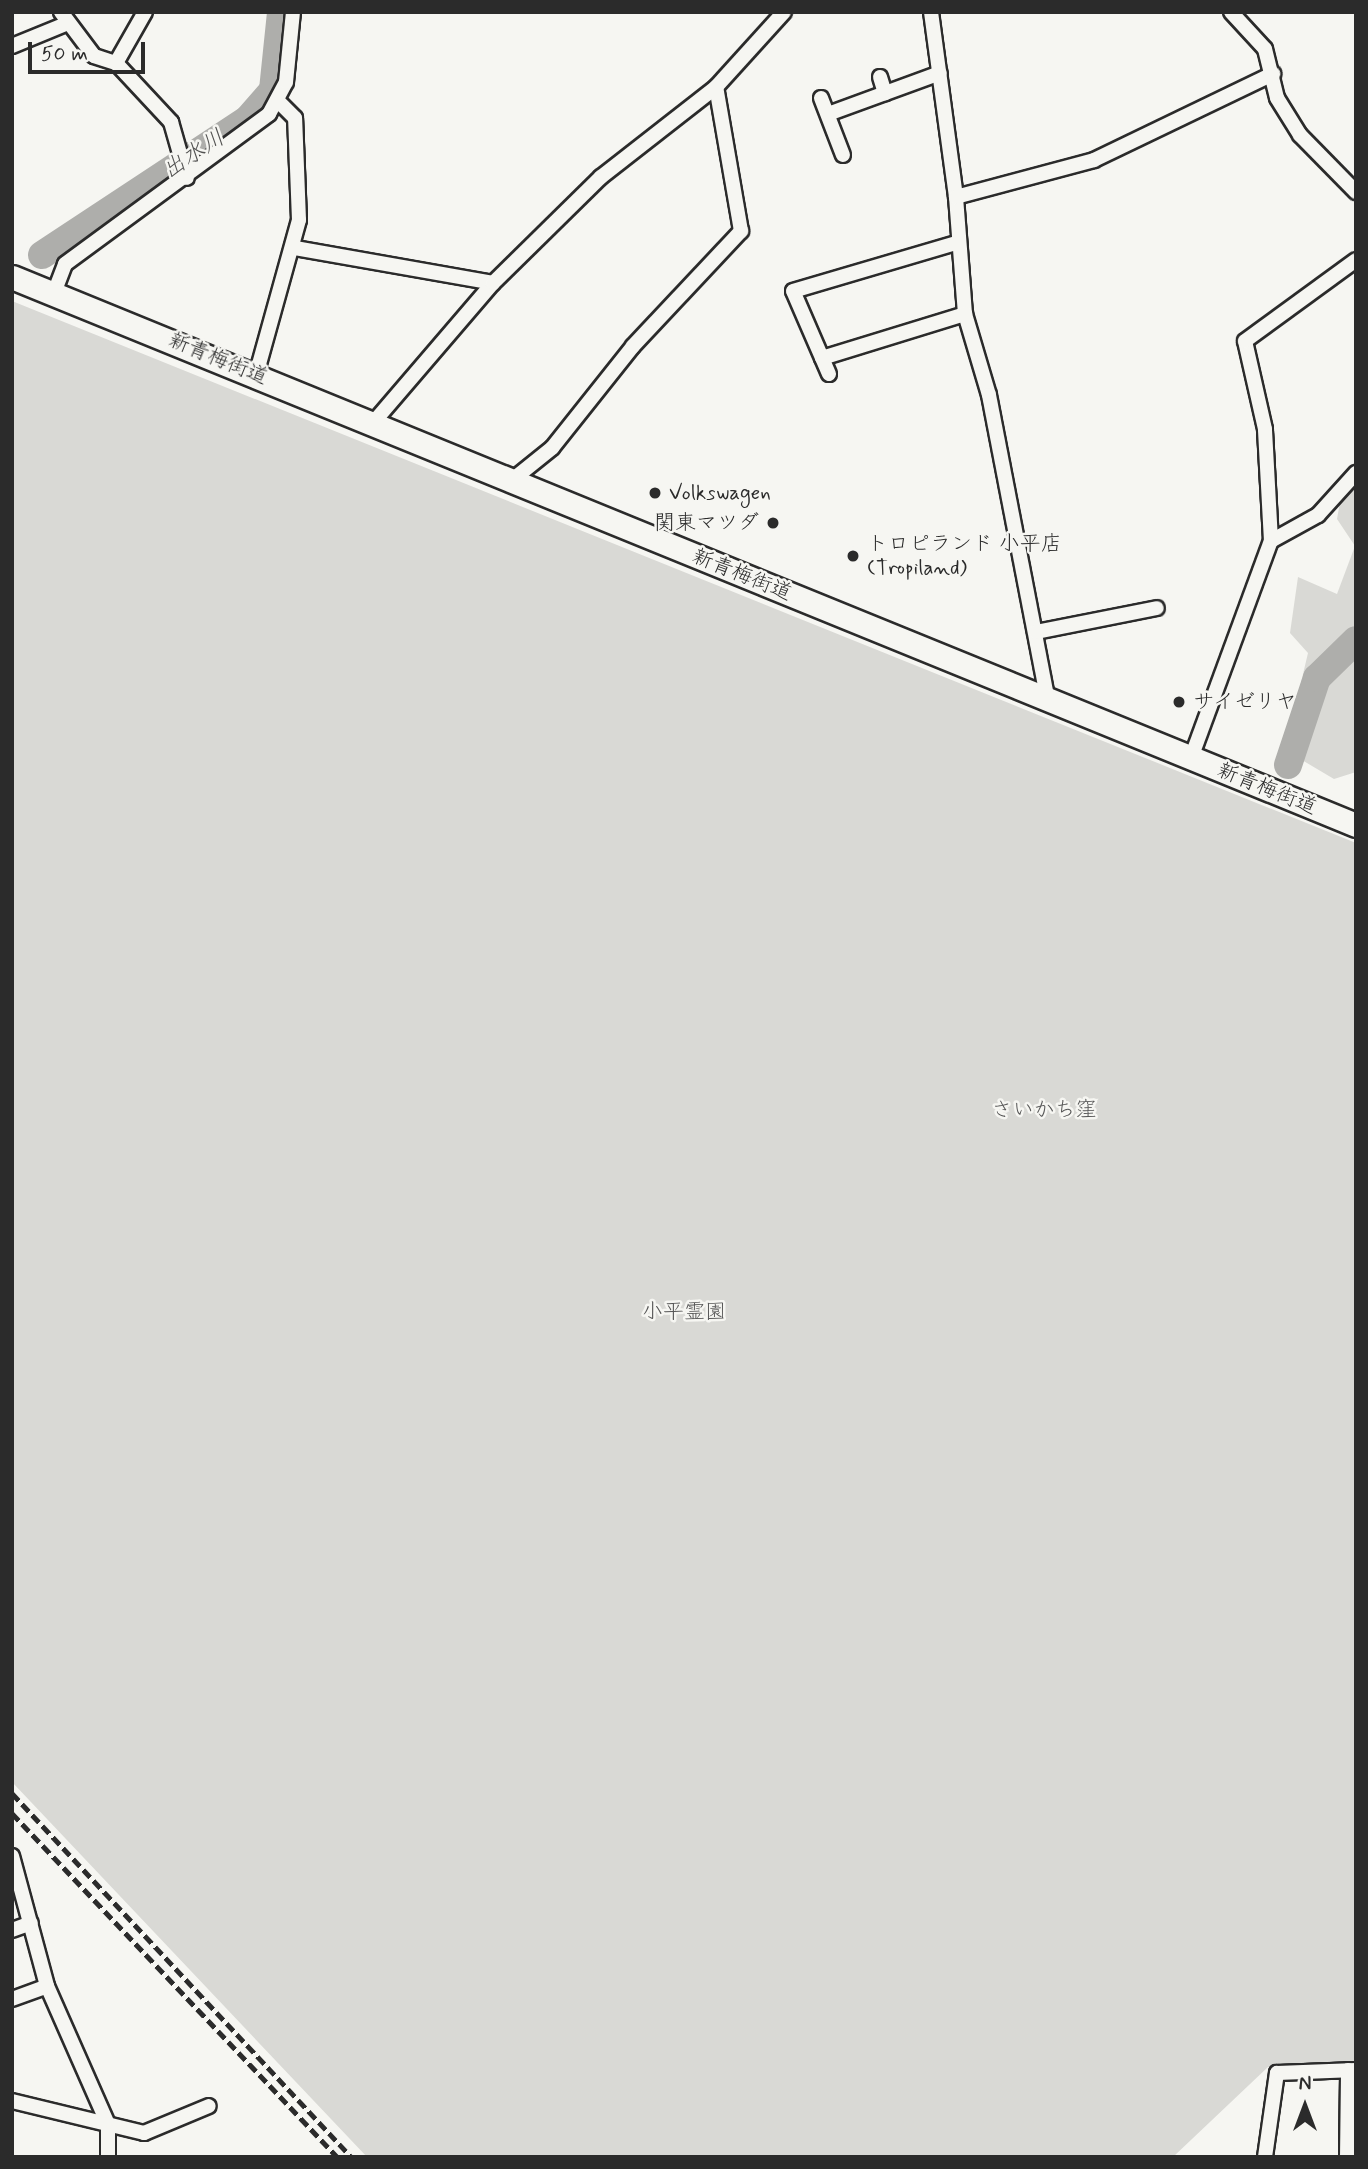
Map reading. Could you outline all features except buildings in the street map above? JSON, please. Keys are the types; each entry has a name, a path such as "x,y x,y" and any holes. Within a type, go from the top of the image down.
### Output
{"main road":[{"name":"新青梅街道","path":"12,277 1356,825"}],"street":[{"path":"116,63 145,12"},
{"path":"54,293 65,264 279,102 289,67 293,12"},
{"path":"373,423 493,283 601,177 716,87 784,12"},
{"path":"931,12 956,197 965,314 989,395 1048,701"},
{"path":"1231,12 1265,49 1277,98 1300,135 1356,192"},
{"path":"12,46 64,18 94,56 116,63 171,122 186,175"},
{"path":"828,114 940,73"},
{"path":"956,197 1094,160 1273,74"},
{"path":"880,76 886,93"},
{"path":"512,481 552,448 633,346 741,231 716,87"},
{"path":"821,98 844,155"},
{"path":"256,375 295,248 299,220 295,118 279,102"},
{"path":"829,374 793,292 959,242"},
{"path":"295,248 493,283"},
{"path":"1191,758 1271,541 1265,429 1245,341 1356,260"},
{"path":"822,358 965,314"},
{"path":"1271,541 1318,515 1356,473"},
{"path":"1036,632 1157,608"},
{"path":"12,1856 47,1986 108,2124 108,2157"},
{"path":"12,1930 31,1923"},
{"path":"12,1999 47,1986"},
{"path":"1265,2157 1277,2073 1352,2070 1347,2157"},
{"path":"12,2101 144,2133 209,2106"}],"green space":[{"name":"小平霊園","path":"12,301 1356,843 1356,2064 1268,2067 1173,2157 367,2157 12,1782"},
{"path":"1356,484 1356,772 1334,779 1285,750 1308,653 1290,633 1298,577 1337,594 1355,546 1337,519 1340,502"}],"waterway":[{"name":"出水川","path":"42,255 248,119 273,90 281,12"},
{"path":"1288,765 1317,678 1356,640"}],"railway":[{"path":"12,1793 352,2157"},
{"path":"12,1813 337,2157"}],"place":[{"name":"Volkswagen","path":"655,493"},
{"name":"関東マツダ","path":"773,523"},
{"name":"トロピランド 小平店 (Tropiland)","path":"853,556"},
{"name":"サイゼリヤ","path":"1179,702"}],"park label":[{"name":"さいかち窪","path":"1044,1110"}]}
